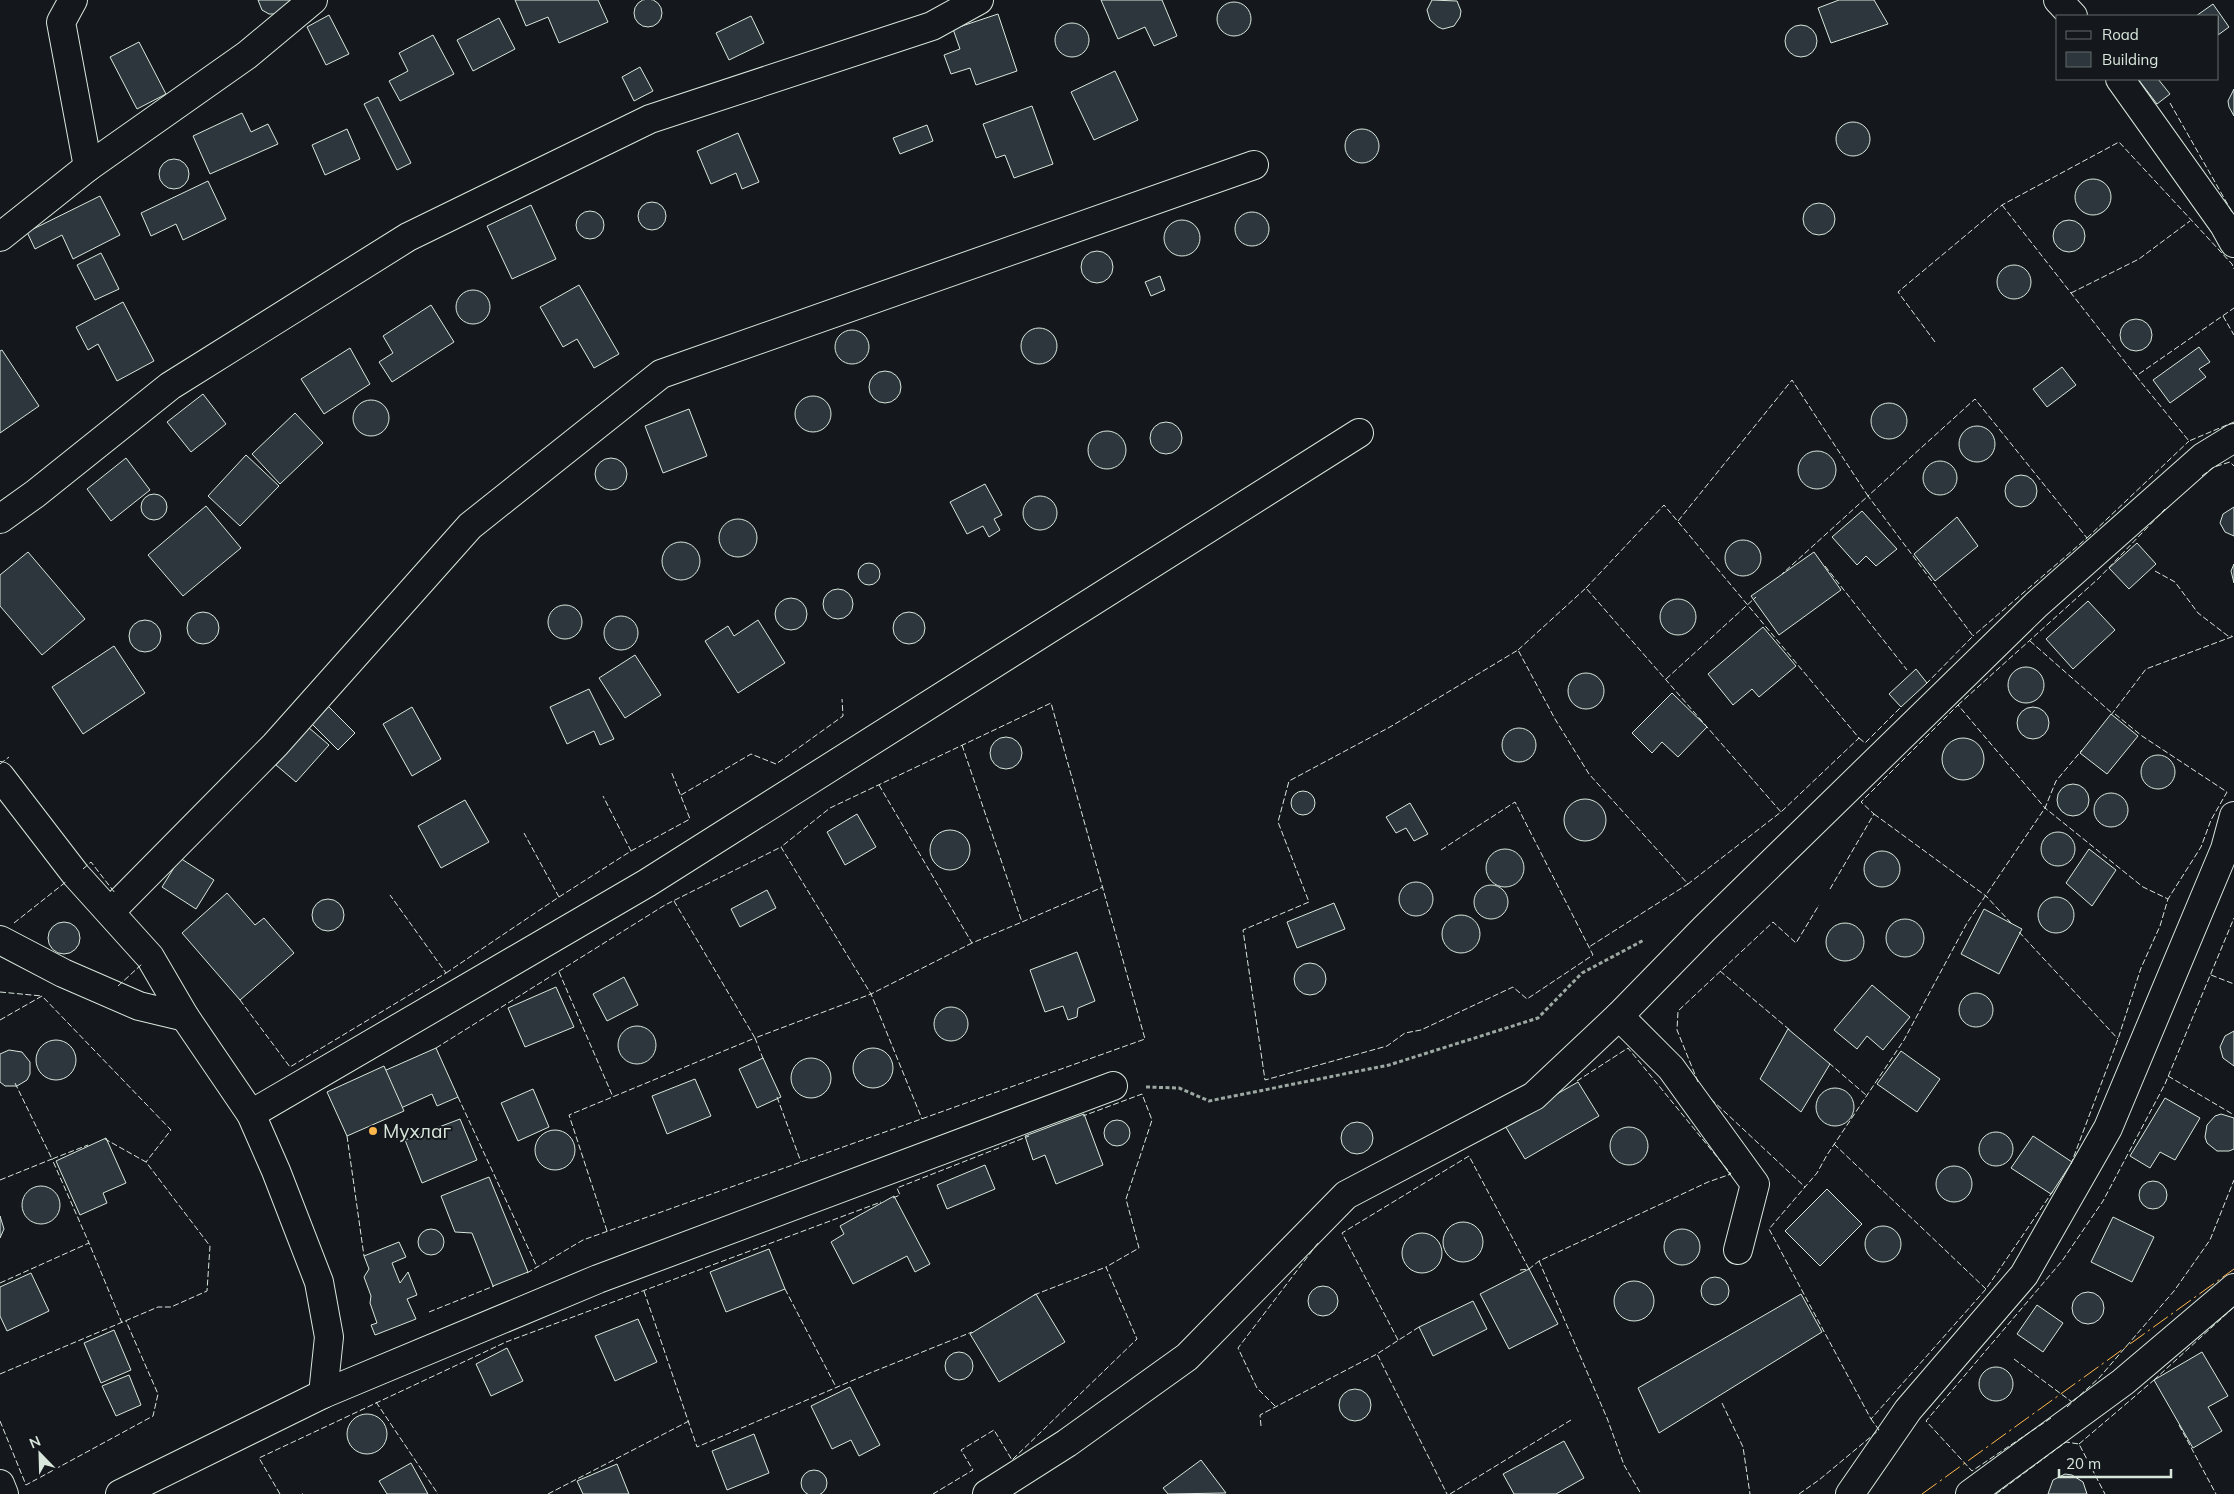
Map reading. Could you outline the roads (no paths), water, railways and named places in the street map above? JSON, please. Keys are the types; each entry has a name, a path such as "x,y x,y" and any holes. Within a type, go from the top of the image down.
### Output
{"street":[{"path":"73,0 62,22 88,167"},
{"path":"0,236 88,167 247,55 313,0"},
{"path":"0,519 35,494 170,386 408,237 650,119 932,26 980,0"},
{"path":"2058,0 2072,15"},
{"path":"2121,80 2224,225 2234,243"},
{"path":"110,912 275,745 470,526 661,374 1254,165"},
{"path":"251,1114 647,883 1359,433"},
{"path":"987,1494 1067,1443 1187,1357 1346,1195 1534,1096 1619,1016 1704,929 2036,605 2203,457 2234,438"},
{"path":"0,776 76,874 150,957 186,1017 251,1114 294,1214 319,1282 329,1337 322,1394"},
{"path":"1850,1494 1908,1410 2024,1275 2108,1128 2225,849 2234,816"},
{"path":"0,940 63,973 139,1006 186,1017"},
{"path":"1619,1016 1671,1068 1755,1184 1738,1250"},
{"path":"120,1494 322,1394 598,1279 1113,1086"},
{"path":"1970,1494 2123,1382 2234,1288"},
{"path":"0,1484 4,1494"}],"place":[{"name":"Мухлаг","path":"373,1131"}]}
